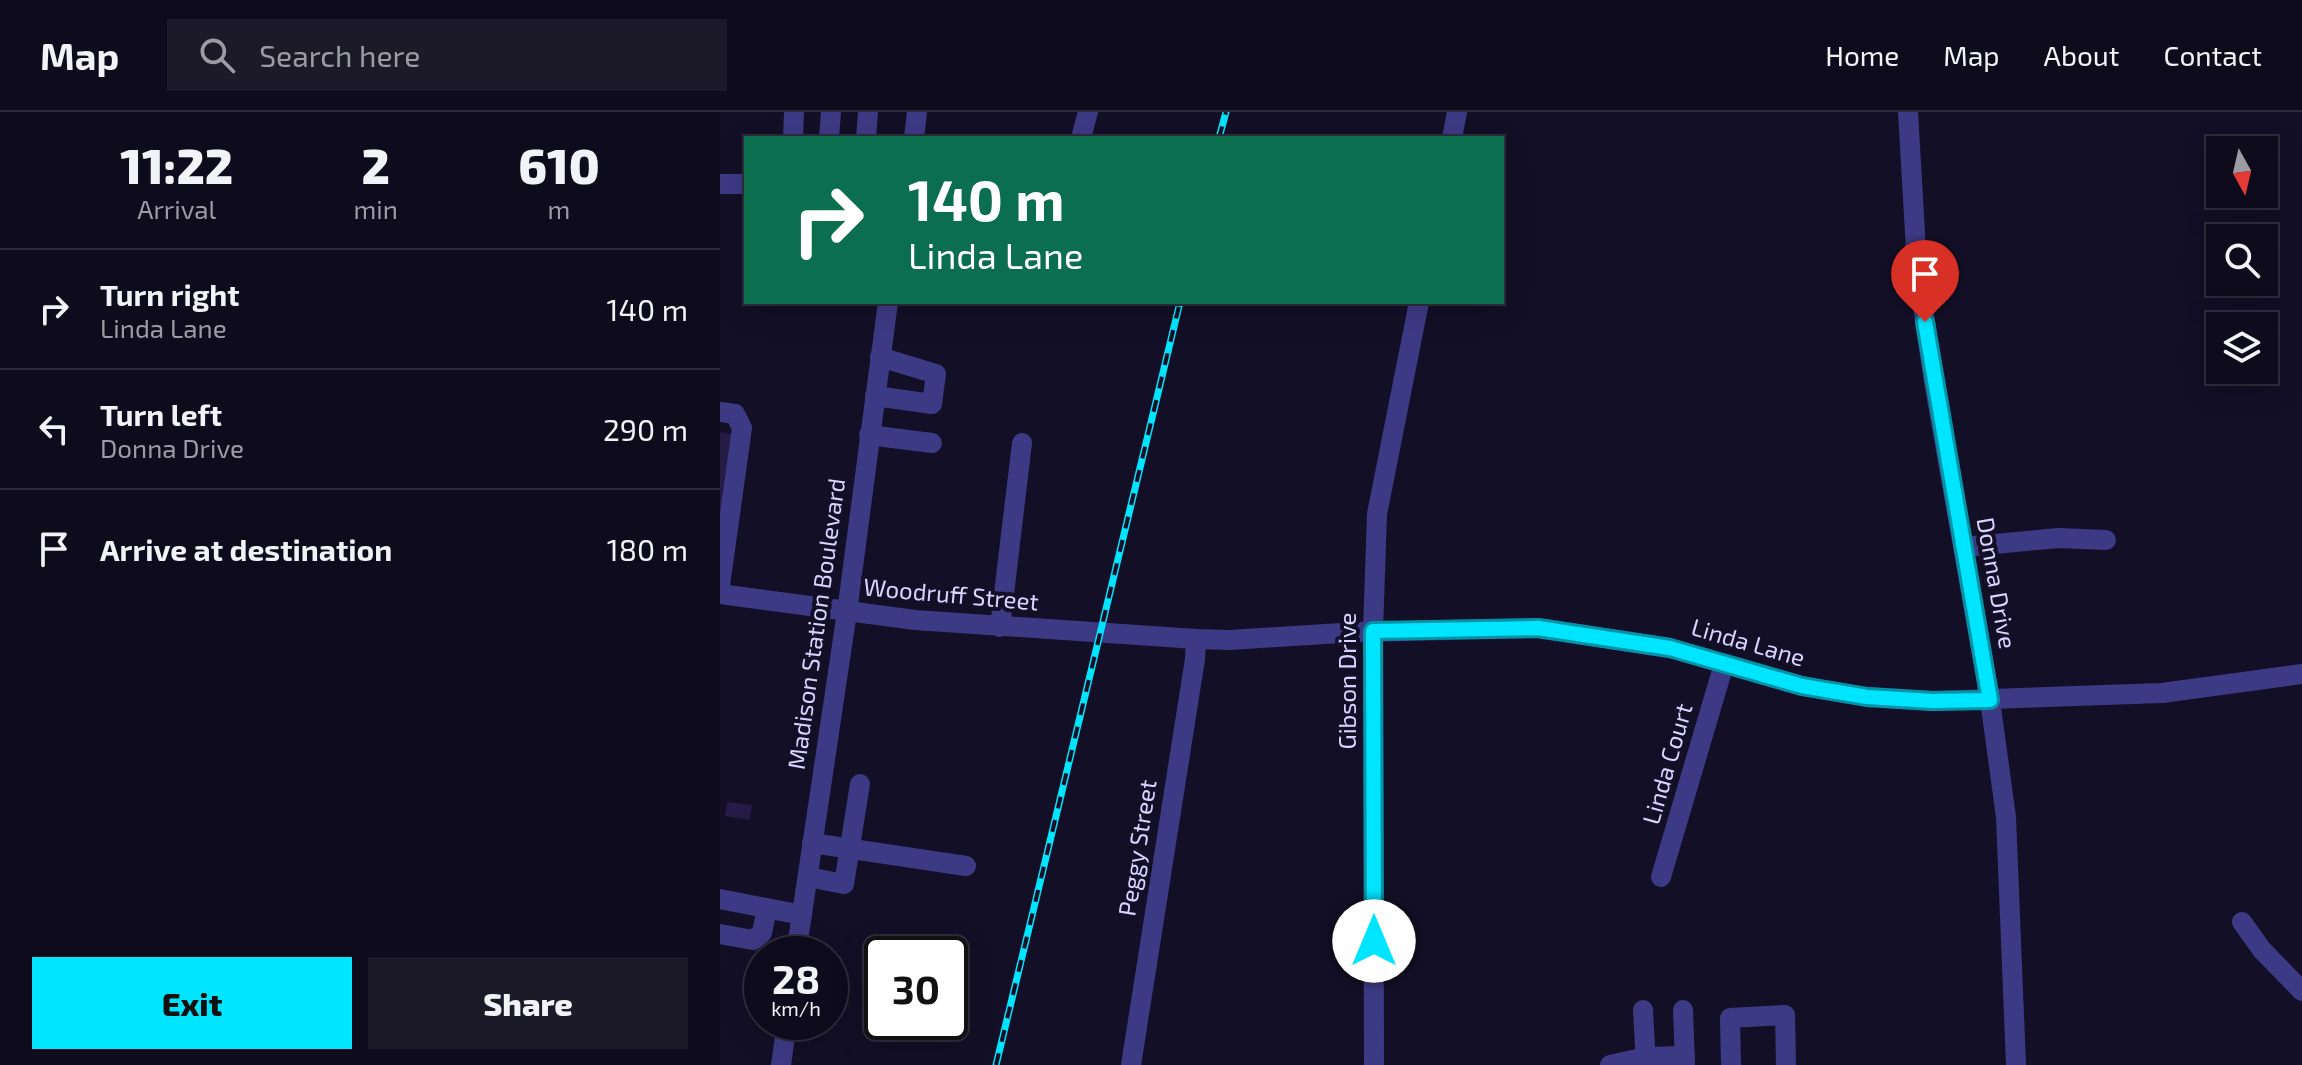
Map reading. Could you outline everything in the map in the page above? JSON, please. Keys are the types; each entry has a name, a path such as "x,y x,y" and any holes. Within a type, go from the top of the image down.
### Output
{"street":[{"path":"793,136 794,112"},
{"path":"829,136 831,112"},
{"path":"866,136 868,112"},
{"path":"914,136 917,112"},
{"path":"1082,136 1088,112"},
{"path":"1452,136 1457,112"},
{"name":"Donna Drive","path":"1908,112 1917,267 1990,700 2007,831 2016,1065"},
{"path":"720,194 720,184 744,184"},
{"name":"Madison Station Boulevard","path":"799,936 847,612 888,304"},
{"name":"Gibson Drive","path":"1374,1065 1373,631 1377,514 1419,304"},
{"path":"875,396 932,404 936,374 880,357"},
{"path":"720,412 735,414 742,428 720,585"},
{"path":"869,435 932,443"},
{"path":"1000,627 1022,443"},
{"path":"1964,547 2058,538 2106,540"},
{"name":"Woodruff Street","path":"720,594 847,612 1083,632"},
{"name":"Linda Lane","path":"1083,632 1230,640 1373,631 1538,628 1639,642 1802,686 1867,697 1933,701 2162,693 2302,674"},
{"name":"Peggy Street","path":"1131,1065 1196,639"},
{"name":"Linda Court","path":"1661,877 1724,664"},
{"path":"808,877 844,884 860,784"},
{"path":"812,843 966,866"},
{"path":"720,899 802,915"},
{"path":"720,934 753,940 762,933 767,908"},
{"path":"2242,922 2262,950 2302,991"},
{"path":"1643,1010 1646,1061"},
{"path":"1610,1065 1685,1060 1683,1010"},
{"path":"1731,1065 1730,1018 1785,1015 1786,1065"},
{"path":"781,1065 784,1040"}],"building":[{"path":"720,432 733,434 722,509 720,509"},
{"path":"727,802 752,805 750,820 725,816"}],"railway":[{"path":"1220,136 1226,112"},
{"path":"996,1065 1180,304"}],"route":[{"path":"1374,941 1373,631 1538,628 1670,648 1802,686 1867,697 1990,700 1925,322"}]}
